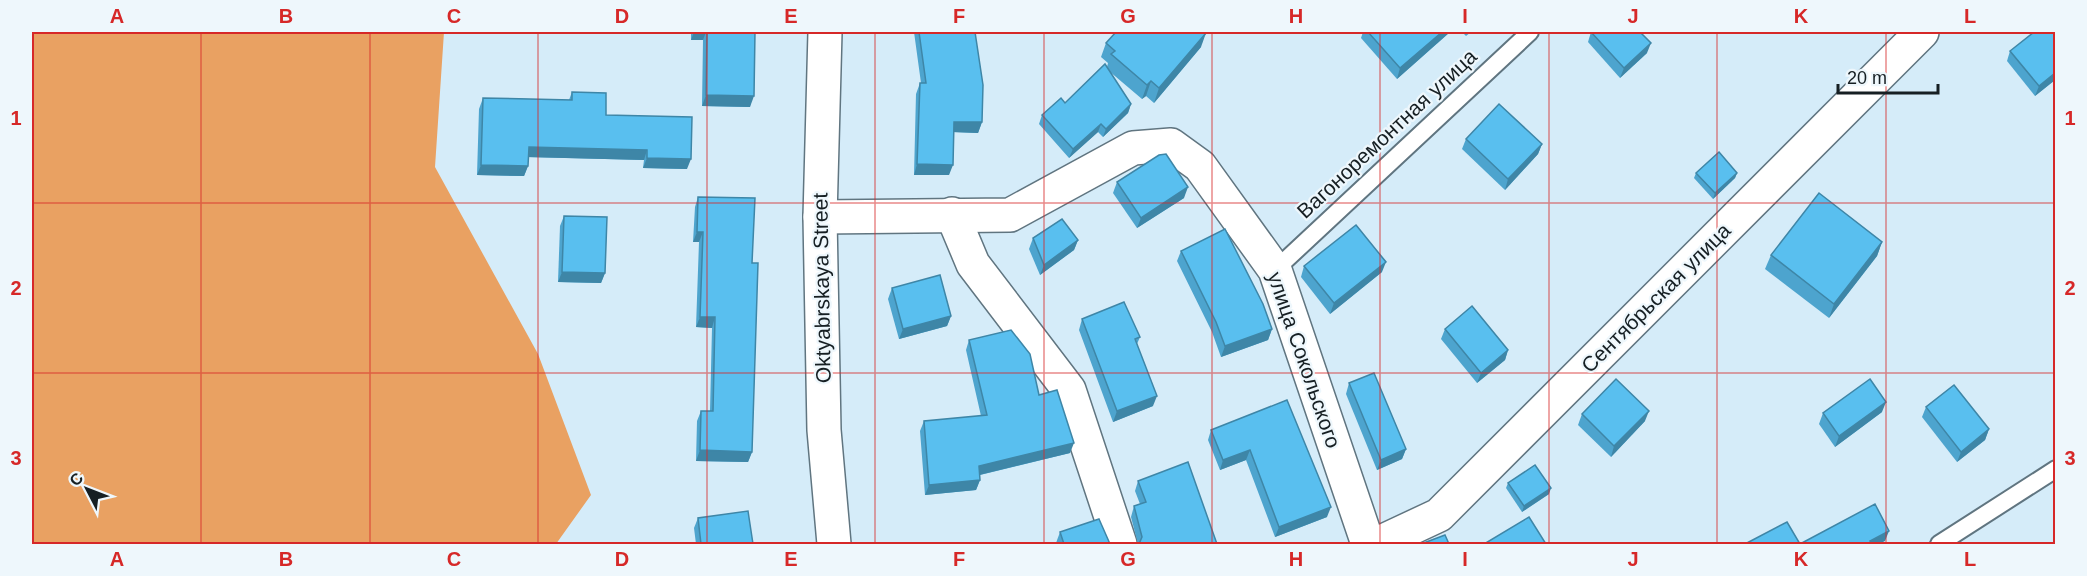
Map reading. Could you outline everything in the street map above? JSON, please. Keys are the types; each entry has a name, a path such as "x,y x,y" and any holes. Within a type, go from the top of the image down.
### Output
{"street":[{"name":"Oktyabrskaya Street","path":"825,32 820,217 824,429 834,544"},
{"name":"Сентябрьская улица","path":"1377,544 1439,515 1922,32"},
{"name":"улица Сокольского","path":"820,217 1010,215 1133,148 1171,145 1200,166 1275,270 1368,544"},
{"path":"952,214 973,264 1069,390 1120,544"}],"lane":[{"name":"Вагоноремонтная улица","path":"1275,270 1530,32"},
{"path":"1939,544 2055,469"}],"shaded area":[{"path":"32,32 444,32 435,167 538,354 591,495 556,544 32,544"}],"building":[{"path":"707,32 755,32 754,96 706,95"},
{"path":"919,32 975,32 983,85 982,122 954,122 953,165 917,164 920,83 926,83"},
{"path":"1116,32 1206,33 1159,88 1151,81 1147,85 1111,54 1115,51 1106,43"},
{"path":"1368,32 1442,32 1400,68"},
{"path":"1591,32 1640,32 1651,43 1624,68"},
{"path":"2034,32 2055,32 2055,73 2039,86 2010,51"},
{"path":"1105,64 1131,104 1106,129 1101,124 1073,149 1042,115 1061,98 1065,103"},
{"path":"572,92 606,93 606,115 692,117 691,159 647,158 647,150 529,147 528,166 481,165 483,98 572,100"},
{"path":"1499,104 1542,144 1508,179 1466,139"},
{"path":"1719,152 1737,173 1715,193 1696,173"},
{"path":"1166,154 1188,187 1141,218 1117,182 1159,155"},
{"path":"1819,193 1882,242 1834,304 1771,255"},
{"path":"698,197 755,198 752,263 758,263 752,452 700,450 701,411 713,411 715,317 700,317 703,232 697,232"},
{"path":"564,216 607,217 605,273 562,272"},
{"path":"1062,219 1078,240 1044,265 1033,238"},
{"path":"1356,225 1386,262 1334,303 1304,266"},
{"path":"1225,229 1263,304 1272,329 1225,346 1216,322 1181,251"},
{"path":"940,275 951,316 903,329 892,288"},
{"path":"1124,302 1140,337 1135,339 1157,396 1117,411 1082,319"},
{"path":"1472,306 1508,350 1481,373 1445,329"},
{"path":"1011,330 1030,354 1039,395 1057,390 1074,443 979,466 980,480 929,485 924,421 987,415 969,340"},
{"path":"1374,373 1406,449 1381,460 1349,383"},
{"path":"1616,379 1649,411 1614,446 1582,414"},
{"path":"1870,379 1886,402 1839,436 1823,413"},
{"path":"1954,385 1989,429 1961,452 1926,407"},
{"path":"1287,400 1331,507 1279,527 1250,450 1223,460 1211,430"},
{"path":"1188,462 1217,544 1139,544 1142,537 1134,506 1146,502 1138,481"},
{"path":"1535,465 1551,488 1524,506 1508,483"},
{"path":"1875,504 1889,531 1870,541 1872,544 1800,544"},
{"path":"748,511 753,544 701,544 698,518"},
{"path":"1529,517 1546,544 1484,544"},
{"path":"1099,519 1110,544 1064,544 1060,532"},
{"path":"1787,522 1800,544 1745,544"},
{"path":"1445,535 1449,544 1421,544"}]}
